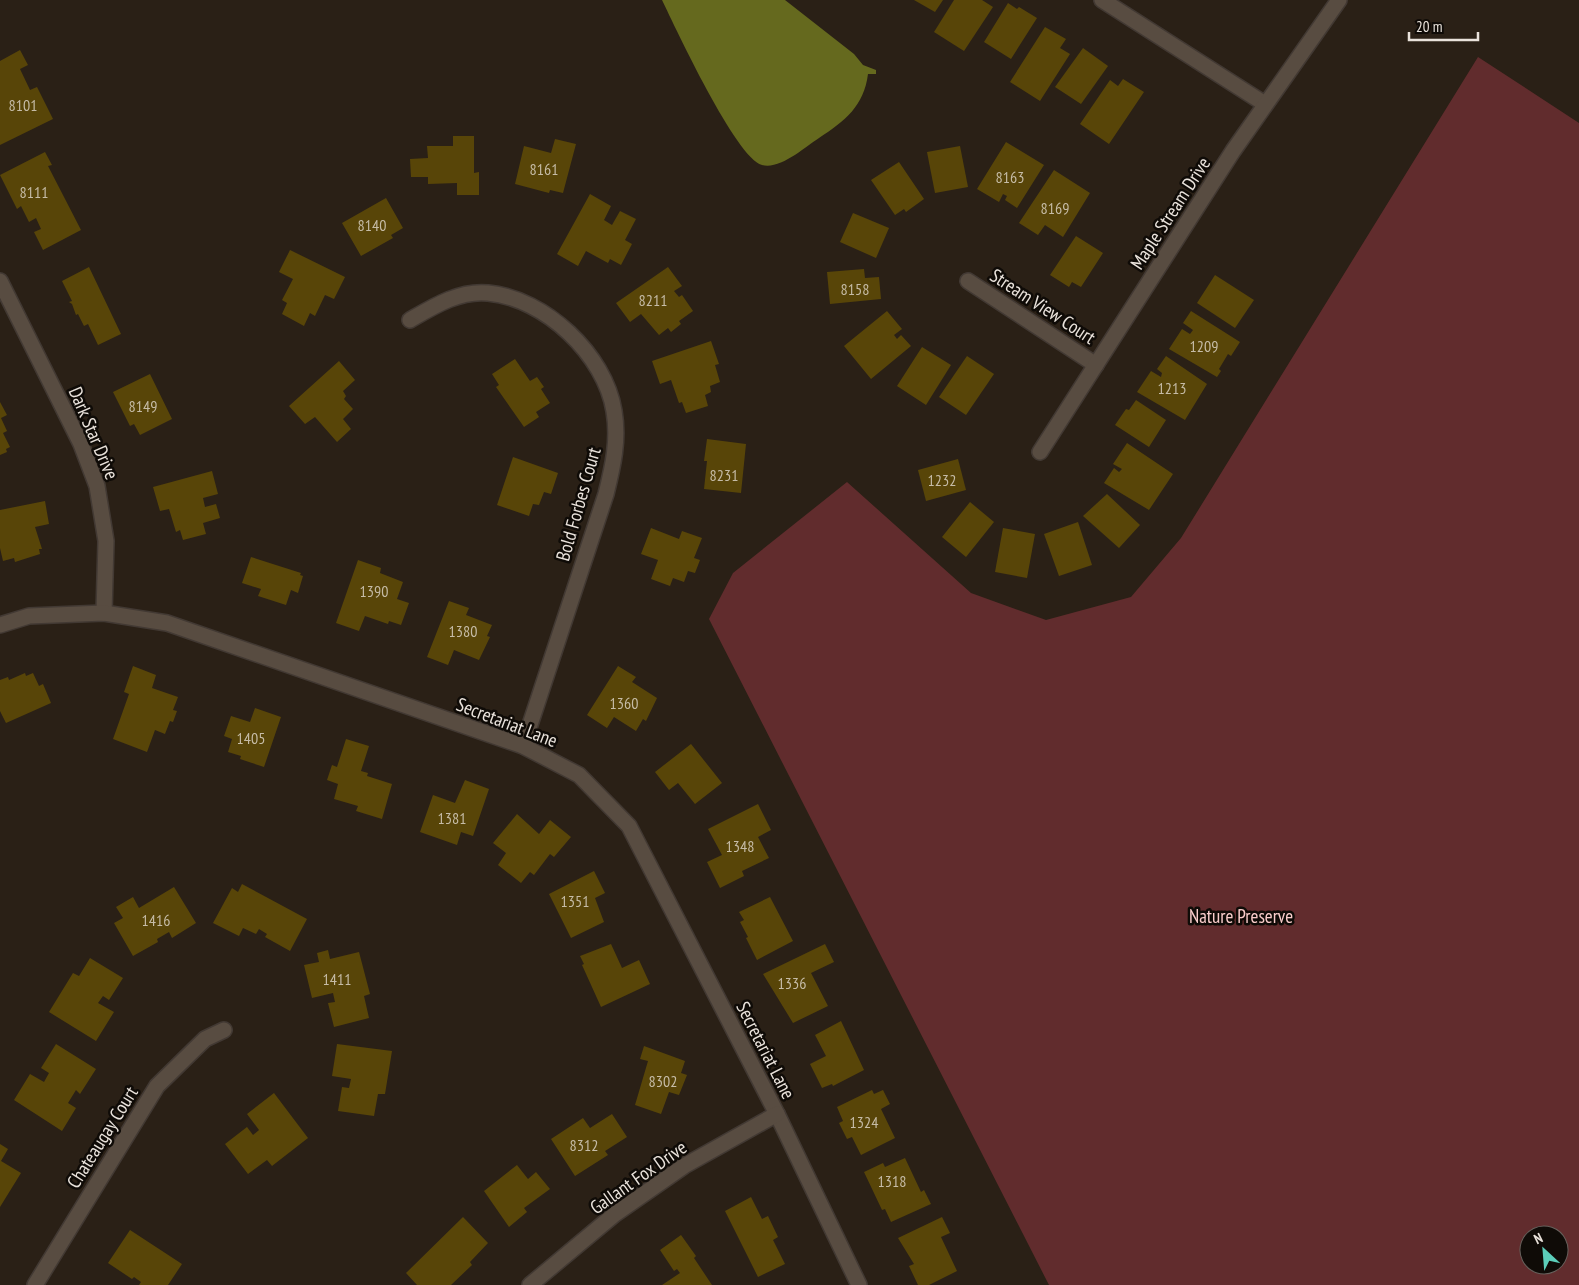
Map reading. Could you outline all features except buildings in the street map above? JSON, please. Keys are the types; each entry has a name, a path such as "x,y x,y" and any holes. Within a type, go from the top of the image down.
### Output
{"street":[{"path":"1102,0 1265,104"},
{"name":"Maple Stream Drive","path":"1040,452 1265,104 1339,0"},
{"name":"Dark Star Drive","path":"0,280 81,444 97,486 106,541 104,612"},
{"name":"Stream View Court","path":"968,281 1096,366"},
{"name":"Bold Forbes Court","path":"410,320 447,299 488,292 528,304 573,334 599,369 614,410 616,453 606,494 523,746"},
{"name":"Secretariat Lane","path":"0,625 29,616 104,612 167,623 523,746 579,774 629,826 777,1114 860,1285"},
{"name":"Chateaugay Court","path":"35,1285 157,1086 205,1039 224,1030"},
{"name":"Gallant Fox Drive","path":"530,1285 615,1214 684,1166 777,1114"}],"green space":[{"name":"Nature Preserve","path":"1478,57 1579,123 1579,1285 1049,1285 709,619 733,573 847,482 971,593 1046,620 1131,597 1181,538"}],"shaded area":[{"path":"662,0 785,0 854,54 863,65 876,70 876,74 868,74 866,85 858,104 845,119 800,152 784,161 769,166 762,165 751,157 737,140 723,117 693,63"}]}
